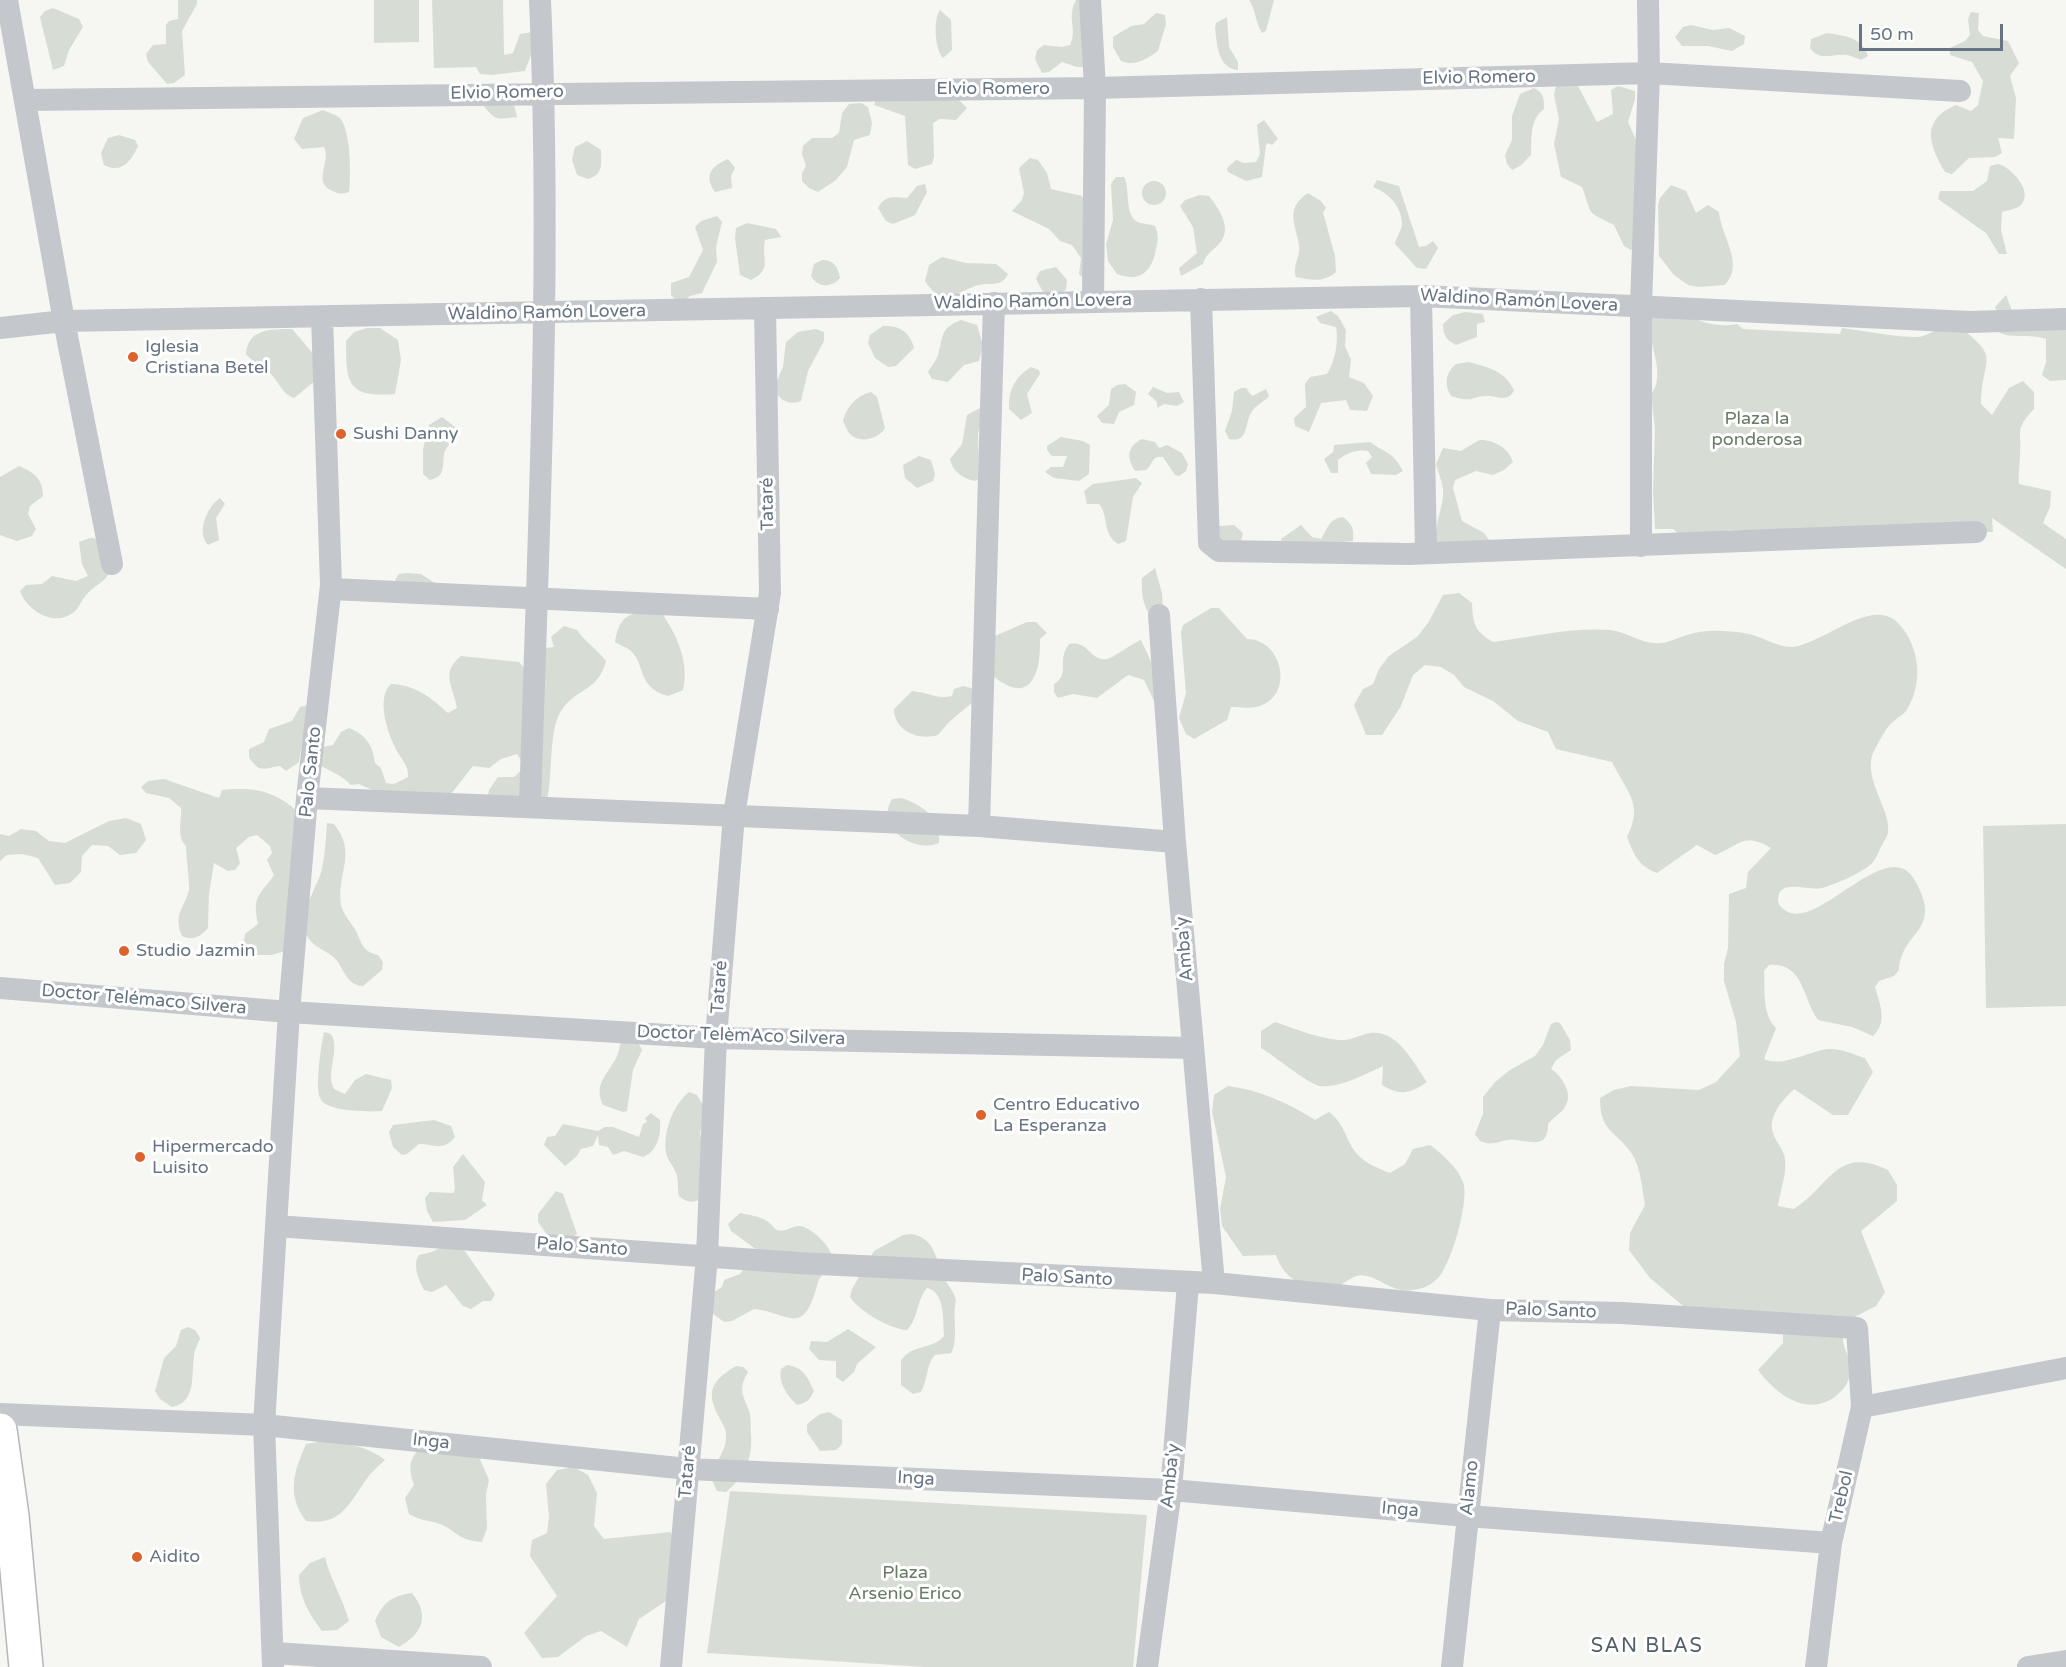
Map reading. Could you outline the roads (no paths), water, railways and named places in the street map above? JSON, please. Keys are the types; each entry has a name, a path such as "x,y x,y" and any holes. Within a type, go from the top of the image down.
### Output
{"highway":[{"path":"0,1431 12,1516 26,1667"}],"street":[{"path":"7,0 64,321 112,564"},
{"path":"530,807 544,313 544,92 540,0"},
{"path":"1090,0 1095,88 1093,301"},
{"path":"1641,546 1641,306 1649,74 1647,0"},
{"name":"Elvio Romero","path":"26,100 544,92 1095,88 1649,74 1960,91"},
{"path":"1421,296 1426,552"},
{"name":"Waldino Ramón Lovera","path":"0,328 64,321 1421,296 1970,322 2066,319"},
{"path":"1201,299 1209,543 1219,551 1426,552 1641,546 1976,532"},
{"path":"979,826 994,303"},
{"name":"Tataré","path":"671,1667 707,1256 716,1038 734,815 770,593 765,308"},
{"name":"Palo Santo","path":"274,1660 264,1425 289,1012 307,798 330,589 322,317"},
{"path":"330,589 768,609"},
{"name":"Amba'y","path":"1159,615 1175,842 1214,1283"},
{"path":"307,798 979,826 1175,842"},
{"name":"Doctor Telémaco Silvera","path":"0,988 289,1012"},
{"name":"Doctor TelèmAco Silvera","path":"289,1012 716,1038 1193,1048"},
{"name":"Palo Santo","path":"276,1226 799,1263 1188,1284 1214,1283 1490,1310 1622,1313 1857,1328"},
{"name":"Amba'y","path":"1146,1667 1170,1490 1188,1284"},
{"name":"Alamo","path":"1452,1667 1490,1310"},
{"name":"Trebol","path":"1816,1667 1832,1543 1862,1407 1857,1328"},
{"path":"1862,1407 2066,1368"},
{"name":"Inga","path":"0,1414 264,1425 688,1469 1170,1490 1467,1516 1832,1543"},
{"path":"274,1660 481,1667"},
{"path":"2028,1667 2066,1661"}],"place":[{"name":"Iglesia Cristiana Betel","path":"133,357"},
{"name":"Sushi Danny","path":"341,434"},
{"name":"Studio Jazmin","path":"124,951"},
{"name":"Centro Educativo La Esperanza","path":"981,1115"},
{"name":"Hipermercado Luisito","path":"140,1157"},
{"name":"Aidito","path":"137,1557"}],"district":[{"name":"SAN BLAS","path":"1647,1647"}],"park label":[{"name":"Plaza la ponderosa","path":"1757,429"},
{"name":"Plaza Arsenio Erico","path":"905,1583"}]}
